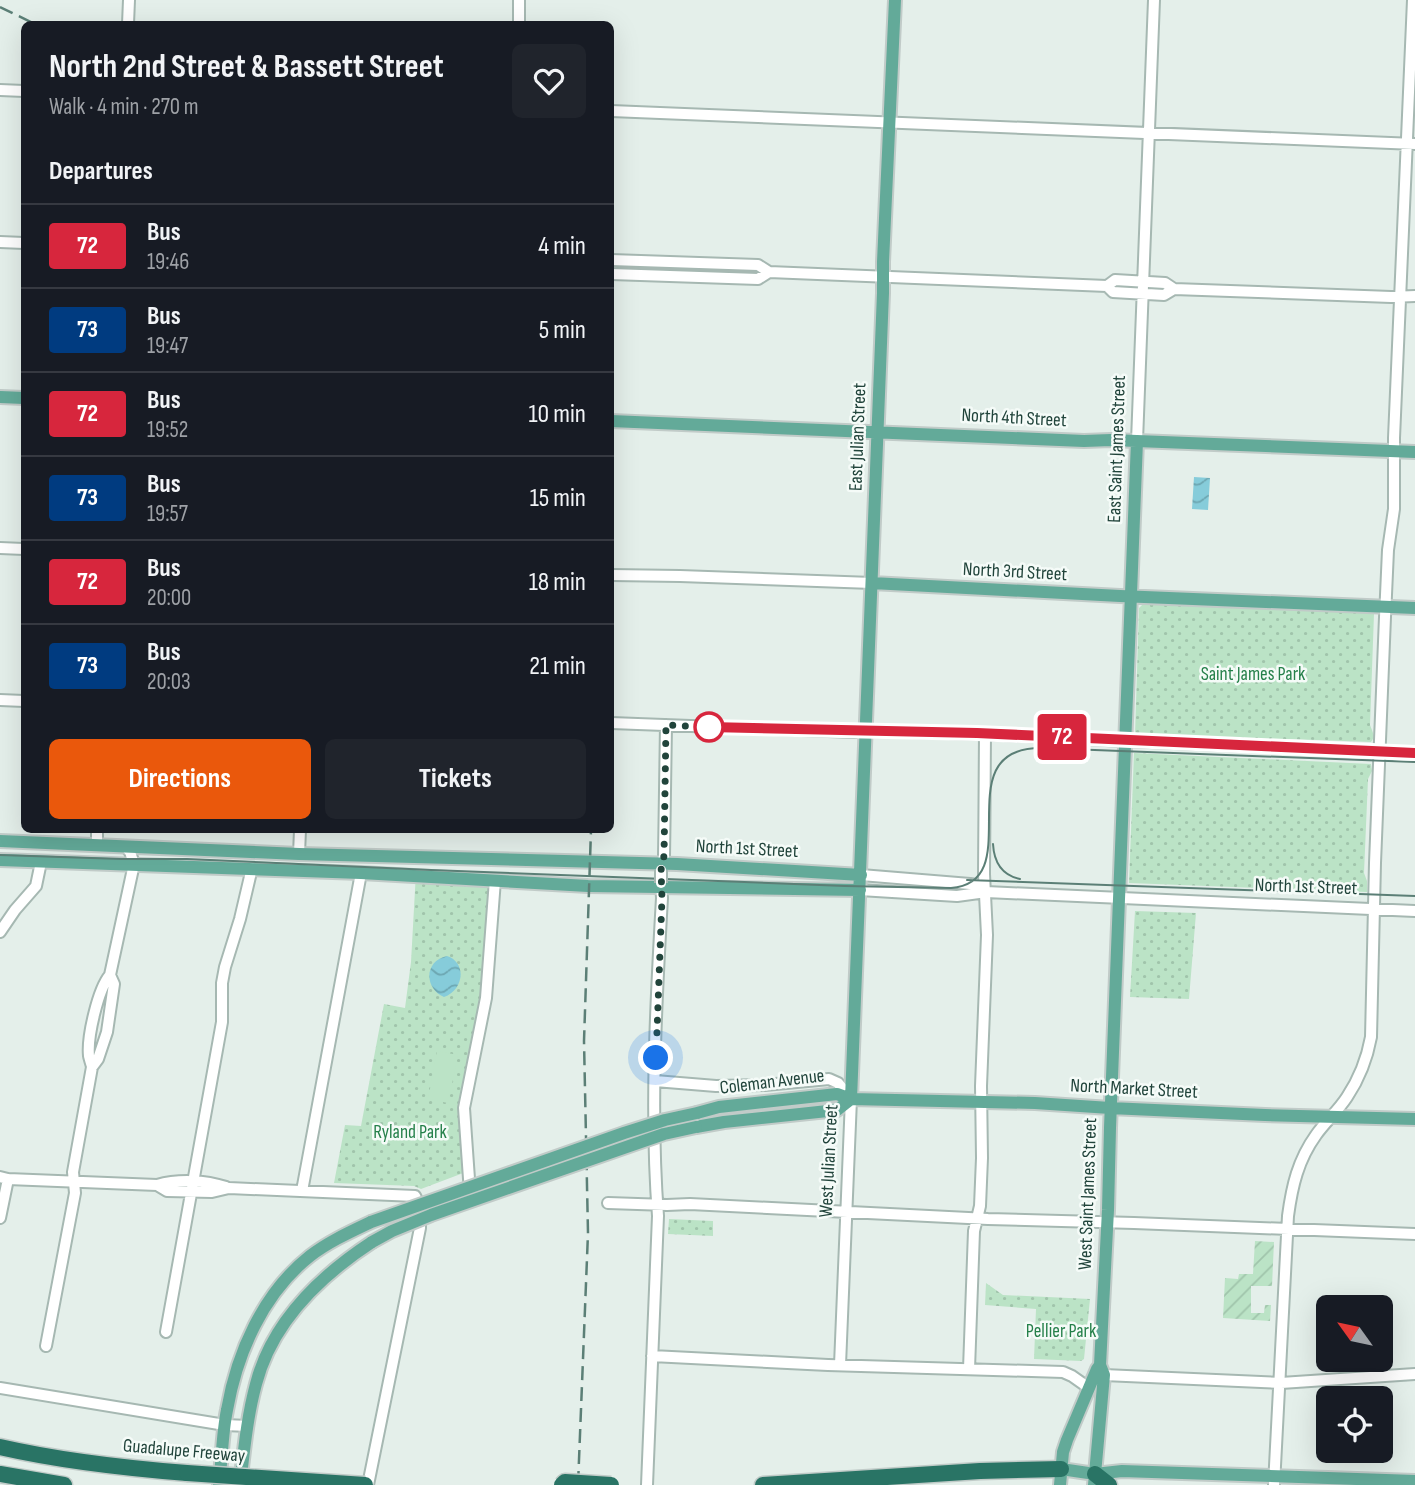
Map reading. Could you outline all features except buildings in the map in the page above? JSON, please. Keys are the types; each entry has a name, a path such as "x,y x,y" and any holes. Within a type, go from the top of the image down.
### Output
{"highway":[{"path":"0,1434 25,1453"},
{"name":"Guadalupe Freeway","path":"0,1447 133,1469 367,1485"},
{"path":"763,1485 980,1471 1061,1477"},
{"path":"0,1474 64,1485"},
{"path":"1095,1479 1109,1485"},
{"path":"562,1485 565,1482 611,1485"}],"main road":[{"name":"East Julian Street","path":"861,875 895,0"},
{"path":"0,397 21,398"},
{"name":"North 4th Street","path":"614,421 1415,452"},
{"name":"East Saint James Street","path":"1118,898 1136,442"},
{"name":"North 3rd Street","path":"872,583 1130,597 1415,608"},
{"name":"North 1st Street","path":"0,841 662,867 752,867 861,875"},
{"name":"North 1st Street","path":"0,860 251,868 588,886 860,890"},
{"name":"West Julian Street","path":"851,1099 861,875"},
{"name":"West Saint James Street","path":"1095,1479 1103,1397 1118,898"},
{"name":"Coleman Avenue","path":"219,1485 227,1410 241,1356 258,1319 277,1288 309,1257 335,1240 371,1223 665,1120 719,1107 837,1094 851,1099"},
{"name":"North Market Street","path":"851,1099 1035,1103 1415,1119"},
{"name":"Coleman Avenue","path":"240,1485 256,1382 264,1360 286,1320 300,1303 332,1271 372,1242 431,1215 635,1144 724,1122 837,1110 851,1099"},
{"name":"West Saint James Street","path":"1061,1477 1067,1440 1097,1368 1102,1370"},
{"path":"1089,1388 1103,1397"},
{"path":"1061,1477 1095,1479 1132,1472 1274,1481 1415,1481"}],"street":[{"path":"128,21 129,0"},
{"path":"519,0 519,21"},
{"name":"East Saint James Street","path":"1136,442 1154,0"},
{"path":"1274,1481 1290,1191 1301,1160 1316,1135 1356,1082 1366,1061 1372,1025 1388,550 1394,509 1400,296 1411,144 1413,0"},
{"path":"0,90 21,91"},
{"path":"614,111 1411,144"},
{"path":"0,242 21,243"},
{"path":"614,260 758,265 769,272 1107,286 1115,280 1166,283 1174,289"},
{"path":"614,274 758,279 769,272"},
{"path":"1107,286 1113,292 1164,295 1174,289 1415,296"},
{"path":"0,548 21,549"},
{"name":"North 3rd Street","path":"614,574 872,583"},
{"path":"0,700 21,701"},
{"path":"614,723 985,734 1415,753"},
{"path":"647,1485 658,1216 654,1113 666,725"},
{"path":"969,1369 974,1231 980,1206 982,1158 981,1102 987,934 984,874 985,734"},
{"path":"96,845 97,833"},
{"path":"299,854 300,833"},
{"path":"46,1346 75,1193 73,1172 92,1067 98,1059 107,1032 114,984 110,975 134,864 125,846"},
{"path":"0,932 36,886 41,862"},
{"path":"166,1332 222,1022 222,983 251,868"},
{"path":"302,1191 361,873"},
{"name":"North 1st Street","path":"861,875 978,885 986,892"},
{"path":"470,1205 464,1108 486,998 495,880"},
{"name":"North 1st Street","path":"860,890 957,896 986,892 1415,911"},
{"path":"655,1081 716,1086 830,1079 838,1083 851,1099"},
{"name":"West Julian Street","path":"840,1365 851,1099"},
{"path":"0,1218 3,1179 157,1185 167,1182 193,1187 216,1184 229,1188 415,1196 419,1204 420,1228 367,1485"},
{"path":"419,1204 470,1187"},
{"path":"608,1203 690,1204 1415,1234"},
{"path":"652,1356 1063,1372 1089,1388"},
{"path":"1102,1370 1280,1383 1415,1374"},
{"path":"0,1388 248,1426"}],"green space":[{"name":"Saint James Park","path":"1144,603 1374,614 1371,742 1289,739 1278,742 1136,736 1139,608"},
{"path":"1134,753 1371,764 1364,873 1367,892 1129,883"},
{"name":"Ryland Park","path":"416,872 491,878 485,970 458,1112 466,1172 421,1189 414,1186 334,1183 345,1125 361,1126 384,1004 405,1008 411,962"},
{"path":"1135,911 1196,913 1189,999 1130,997"},
{"path":"437,1051 458,1055 448,1103 428,1099"},
{"path":"669,1219 713,1221 713,1236 668,1234"},
{"path":"1255,1241 1274,1242 1272,1286 1251,1286 1251,1313 1264,1313 1265,1305 1271,1305 1270,1321 1223,1318 1225,1278 1238,1279 1239,1274 1253,1274"},
{"name":"Pellier Park","path":"986,1283 1003,1295 1090,1299 1084,1359 1034,1359 1036,1309 985,1305"}],"water":[{"path":"1194,477 1210,478 1208,510 1192,509"},
{"path":"447,956 458,965 461,977 455,989 444,997 433,988 429,975 434,963"}],"tram line":[{"path":"0,855 187,859 951,888 974,880 985,863 989,841 990,790 997,769 1013,753 1042,748 1415,762"},
{"path":"993,844 995,856 1003,871 1020,879"},
{"path":"967,880 1415,896"}],"railway":[{"path":"0,7 29,21"},
{"path":"578,1485 588,1233 584,1041 591,833"}],"bus line":[{"name":"72","path":"709,727 977,733 1415,753"}],"route":[{"path":"656,1058 666,725 709,727"}]}
